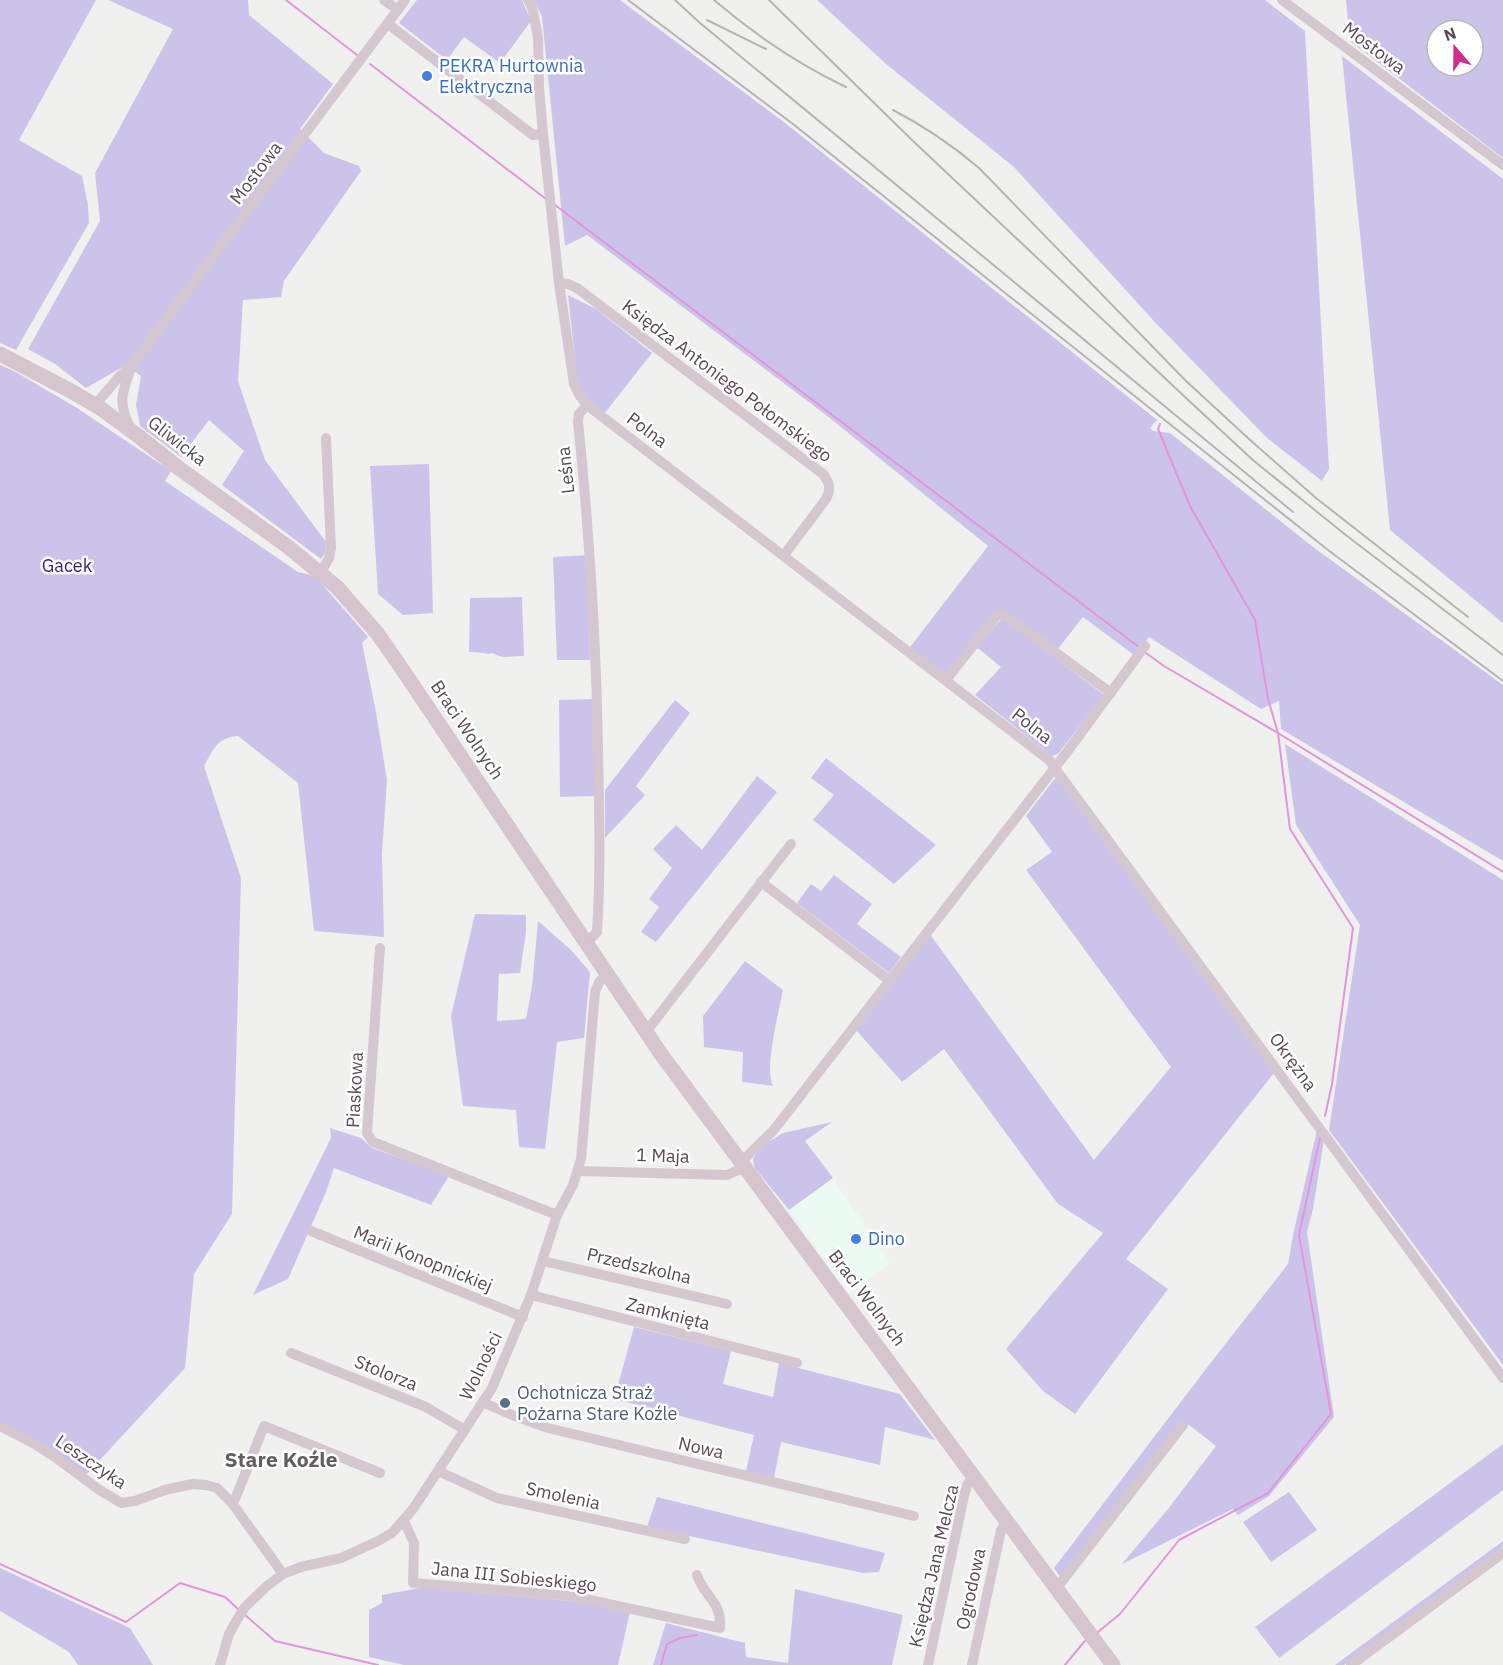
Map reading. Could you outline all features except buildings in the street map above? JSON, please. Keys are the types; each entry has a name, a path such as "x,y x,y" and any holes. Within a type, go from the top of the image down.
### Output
{"main road":[{"name":"Gliwicka","path":"0,354 98,407 321,572"},
{"name":"Braci Wolnych","path":"321,572 351,602 382,640 646,1032 1113,1665"}],"street":[{"path":"384,0 398,10"},
{"name":"Mostowa","path":"98,407 118,378 132,365 405,0"},
{"path":"528,0 532,7 538,37 539,88 559,283 574,384 587,405"},
{"name":"Mostowa","path":"1282,0 1503,165"},
{"path":"388,24 533,135 543,134"},
{"name":"Księdza Antoniego Połomskiego","path":"559,283 577,288 828,480 830,493 784,555"},
{"name":"Mostowa","path":"122,392 132,365"},
{"path":"98,407 109,407 118,400 122,392"},
{"path":"122,392 122,404 131,430"},
{"name":"Polna","path":"587,405 1042,754 1055,767 773,1131 743,1165"},
{"name":"Leśna","path":"587,405 579,414 578,422 592,587 597,689 600,847 597,932 587,942"},
{"path":"321,572 329,558 331,548 326,438"},
{"path":"946,680 998,614 1003,614 1111,693"},
{"path":"1055,767 1143,650"},
{"name":"Okrężna","path":"1055,767 1503,1378"},
{"path":"646,1032 791,844"},
{"path":"761,882 889,980"},
{"name":"Piaskowa","path":"380,948 367,1133 369,1138 373,1142 557,1215"},
{"name":"Wolności","path":"220,1665 229,1634 238,1618 245,1607 267,1586 283,1574 301,1567 322,1563 357,1551 385,1537 404,1521 484,1403 500,1373 523,1317 557,1215 578,1171 581,1159 595,992 599,982 608,974"},
{"name":"1 Maja","path":"578,1171 727,1175 743,1165"},
{"name":"Marii Konopnickiej","path":"311,1231 523,1317"},
{"name":"Przedszkolna","path":"543,1261 727,1304"},
{"name":"Zamknięta","path":"531,1295 798,1364"},
{"name":"Stolorza","path":"291,1353 426,1407 465,1430"},
{"name":"Nowa","path":"484,1403 548,1428 914,1516"},
{"path":"1056,1589 1183,1425"},
{"name":"Leszczyka","path":"0,1426 33,1443 98,1489 122,1503 135,1501 165,1490 198,1484 218,1488 232,1503 283,1574"},
{"path":"232,1503 264,1426 380,1473"},
{"name":"Smolenia","path":"438,1471 496,1498 685,1539"},
{"name":"Księdza Jana Melcza","path":"928,1665 964,1496 967,1485 975,1476"},
{"name":"Jana III Sobieskiego","path":"404,1521 414,1543 413,1583 571,1596 720,1628 721,1617 716,1603 699,1582 698,1575"},
{"name":"Ogrodowa","path":"972,1665 1001,1530 1008,1521"},
{"path":"1351,1665 1503,1553"}],"shaded area":[{"path":"833,1178 890,1263 849,1294 789,1210"}],"green space":[{"path":"0,0 96,0 19,140 82,176 89,223 16,350 0,343"},
{"path":"108,0 248,0 249,15 333,84 300,129 324,153 359,166 361,171 284,281 281,297 243,300 238,381 265,460 326,542 325,553 321,559 222,485 244,451 209,420 181,457 140,426 136,405 141,376 126,365 86,388 55,364 28,349 100,221 95,173 173,29"},
{"path":"417,0 522,0 531,21 500,63 464,37 447,60 399,23"},
{"path":"534,0 620,0 789,126 1157,420 1150,428 1153,431 1170,433 1313,547 1503,685 1503,861 1281,729 1279,701 1261,709 1149,637 1134,655 1083,617 1057,650 1004,610 945,677 910,647 988,546 826,415 587,235 565,246 542,17"},
{"path":"817,0 1265,0 1305,31 1329,469 1322,481 1266,437 1152,319 1014,167 886,64"},
{"path":"1346,0 1503,0 1503,158 1350,41"},
{"path":"1342,56 1503,179 1503,623 1390,530"},
{"path":"568,295 596,309 652,353 604,414 579,395"},
{"name":"Gacek","path":"0,365 77,408 171,471 165,481 298,572 315,576 368,637 362,643 387,780 382,854 384,937 314,931 298,783 238,736 220,742 204,766 241,878 232,1214 194,1274 185,1368 86,1475 0,1424"},
{"path":"429,464 433,613 403,615 378,594 370,466"},
{"path":"588,555 590,660 557,660 553,557"},
{"path":"522,597 524,656 503,657 493,653 469,652 470,598"},
{"path":"1002,618 1104,695 1058,754 1052,756 975,695 1001,667 976,648"},
{"path":"593,699 595,796 560,797 559,700"},
{"path":"675,700 690,713 636,786 645,795 605,838 605,790"},
{"path":"1285,744 1503,880 1503,1365 1329,1130 1360,925 1296,825"},
{"path":"826,758 936,845 894,884 813,820 834,795 811,778"},
{"path":"757,776 777,792 656,942 641,932 659,907 649,899 672,868 653,849 676,825 702,850"},
{"path":"1056,777 1274,1073 1126,1259 1168,1289 1075,1414 1043,1391 1006,1349 1103,1233 1058,1204 944,1049 902,1082 855,1029 929,933 1094,1160 1171,1067 1026,870 1052,852 1026,816"},
{"path":"834,875 872,904 857,924 901,957 889,973 797,903 811,884 821,891"},
{"path":"475,914 526,915 520,973 499,974 497,1021 526,1019 532,987 538,921 571,950 590,972 584,1038 557,1042 545,1149 519,1147 516,1110 463,1106 451,1016"},
{"path":"745,961 783,990 771,1054 770,1067 773,1086 742,1082 743,1052 704,1047 703,1016"},
{"path":"832,1122 805,1141 833,1178 789,1210 754,1167 753,1159 762,1146 783,1133"},
{"path":"330,1128 361,1138 372,1148 449,1176 431,1205 334,1168 288,1279 253,1295 331,1138"},
{"path":"1317,1130 1324,1140 1307,1232 1334,1417 1269,1496 1238,1515 1233,1509 1122,1564 1216,1446 1184,1421 1061,1578 1054,1568 1288,1264"},
{"path":"634,1327 731,1351 723,1384 773,1397 779,1363 900,1394 935,1440 885,1427 880,1465 781,1442 774,1478 746,1471 754,1435 614,1399"},
{"path":"1503,1444 1503,1490 1279,1658 1255,1627"},
{"path":"1289,1492 1317,1530 1271,1562 1243,1522"},
{"path":"657,1497 885,1553 879,1572 863,1573 647,1527"},
{"path":"1503,1541 1503,1547 1344,1665 1335,1665"},
{"path":"0,1568 130,1628 153,1665 78,1665 69,1652 0,1611"},
{"path":"420,1588 571,1601 630,1612 618,1665 404,1665 369,1657 369,1610 382,1603 382,1595"},
{"path":"795,1589 903,1615 892,1665 653,1665 666,1623 745,1643 746,1657 788,1663"}],"waterway":[{"path":"286,0 357,55"},
{"path":"370,64 546,199"},
{"path":"555,205 1139,647"},
{"path":"1160,424 1158,429 1190,506 1255,620 1268,699 1278,733 1290,829 1353,928 1332,1084 1325,1116"},
{"path":"1146,653 1503,872"},
{"path":"1098,1632 1120,1614 1179,1540 1268,1493 1331,1414 1299,1235 1320,1138"},
{"path":"0,1564 126,1622 180,1583 225,1597 239,1610"},
{"path":"244,1614 275,1641 378,1665"},
{"path":"661,1665 667,1644 680,1638 697,1635"},
{"path":"1065,1665 1088,1639"}],"railway":[{"path":"628,0 793,124 1328,550 1503,681"},
{"path":"675,0 1293,512"},
{"path":"714,0 777,48 846,87"},
{"path":"769,0 913,141 1254,461 1347,536 1503,655"},
{"path":"707,20 766,49"},
{"path":"893,110 938,136 979,168 1185,380 1249,439 1316,498 1468,617"}],"place":[{"name":"PEKRA Hurtownia Elektryczna","path":"427,76"},
{"name":"Dino","path":"856,1239"},
{"name":"Ochotnicza Straż Pożarna Stare Koźle","path":"505,1403"}],"district":[{"name":"Stare Koźle","path":"281,1460"}]}
